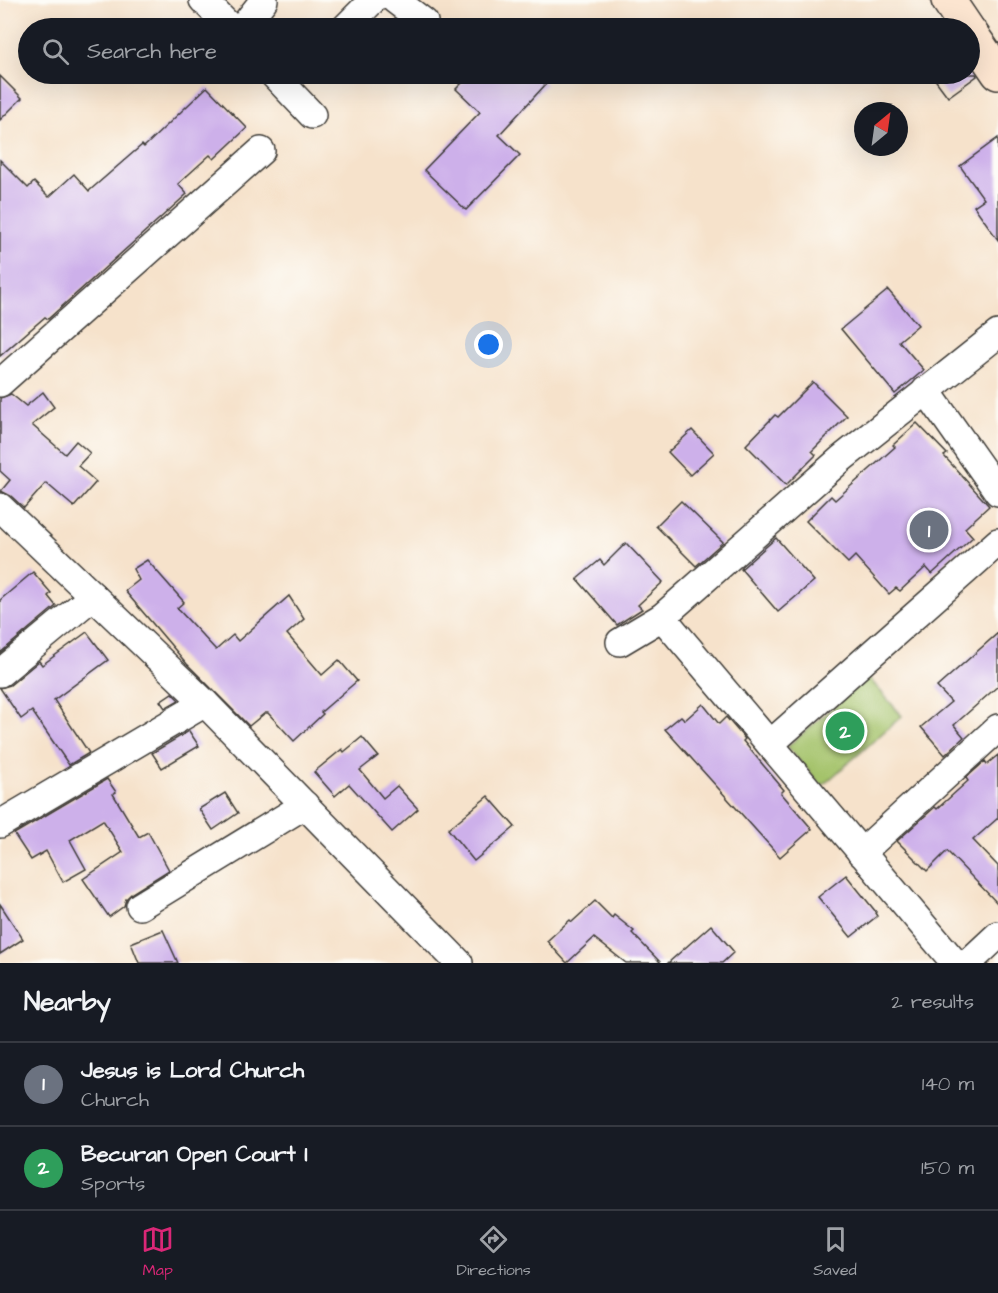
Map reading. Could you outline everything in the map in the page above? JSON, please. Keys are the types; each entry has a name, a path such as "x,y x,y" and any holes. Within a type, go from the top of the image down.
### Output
{"main road":[{"path":"948,0 960,18"},
{"path":"980,48 998,74"}],"street":[{"path":"203,0 221,18"},
{"path":"250,18 264,0"},
{"path":"355,18 373,0"},
{"path":"395,0 419,18"},
{"path":"291,84 312,115"},
{"path":"0,383 261,151"},
{"path":"620,642 662,617 841,459 998,334"},
{"path":"926,390 998,492"},
{"path":"0,507 205,703 459,963"},
{"path":"770,744 998,542"},
{"path":"0,673 93,596"},
{"path":"662,617 955,963"},
{"path":"0,824 205,703"},
{"path":"861,853 998,728"},
{"path":"140,906 305,805"},
{"path":"968,963 998,935"}],"green space":[{"path":"868,677 902,716 822,786 787,747"}],"building":[{"path":"0,76 22,98 0,120"},
{"path":"461,84 546,84 499,135 520,155 466,210 424,170 480,112 456,89"},
{"path":"938,84 966,84 948,97"},
{"path":"207,87 247,128 214,159 210,155 178,184 187,194 48,319 45,317 0,356 0,160 28,188 34,182 49,197 74,174 89,191 142,145 144,147"},
{"path":"998,138 998,240 974,206 984,199 960,166"},
{"path":"888,290 918,325 899,341 924,370 895,394 841,329"},
{"path":"813,382 847,416 812,451 816,455 786,485 746,445 775,415 778,417"},
{"path":"43,392 54,407 32,425 65,454 76,441 90,453 78,466 96,482 74,507 46,483 24,508 11,496 1,491 10,480 0,471 0,398 11,394 26,406"},
{"path":"917,423 947,454 944,456 989,506 965,528 973,537 932,574 926,567 900,591 896,588 889,594 855,556 848,563 806,521 831,496 835,500 895,447 893,445"},
{"path":"692,430 714,453 690,475 668,452"},
{"path":"681,501 723,542 696,566 656,526"},
{"path":"776,538 814,581 778,612 741,569"},
{"path":"626,543 663,582 638,605 642,609 617,625 577,579 600,560 604,565"},
{"path":"147,560 184,602 177,608 216,650 233,635 238,641 289,596 304,619 287,634 322,675 339,660 357,681 321,712 323,714 294,741 268,713 249,726 187,664 125,591 139,580 133,569"},
{"path":"33,572 51,593 48,596 56,606 0,653 0,600"},
{"path":"87,632 108,660 54,700 89,753 69,765 32,711 21,719 0,688 10,685 39,661 42,665"},
{"path":"998,633 998,686 954,725 964,737 945,755 921,727 951,702 937,687"},
{"path":"172,693 179,700 165,708 160,701"},
{"path":"703,704 719,724 726,717 784,790 781,793 812,829 780,857 665,729 681,716 685,720"},
{"path":"189,731 199,746 162,768 152,753"},
{"path":"362,737 378,756 360,770 383,798 397,786 418,809 392,832 349,784 335,796 314,772 342,749 344,752"},
{"path":"998,755 998,818 973,840 998,866 998,904 947,851 927,871 897,841 968,781 966,778 985,761 987,764"},
{"path":"107,779 116,792 113,794 139,837 148,832 169,870 132,893 126,899 124,906 109,917 83,879 123,852 103,820 70,840 86,869 63,882 46,851 31,860 14,834"},
{"path":"225,793 238,813 213,830 199,809"},
{"path":"488,796 515,827 474,861 448,829"},
{"path":"846,875 877,916 851,937 818,897"},
{"path":"595,901 612,918 614,915 634,931 632,933 661,963 626,963 594,938 567,963 547,941"},
{"path":"0,904 23,939 0,954"},
{"path":"711,925 734,952 722,963 668,963"},
{"path":"163,930 178,963 139,963 131,943"}],"place":[{"name":"Jesus is Lord Church","path":"929,530"},
{"name":"Becuran Open Court I","path":"845,731"}]}
